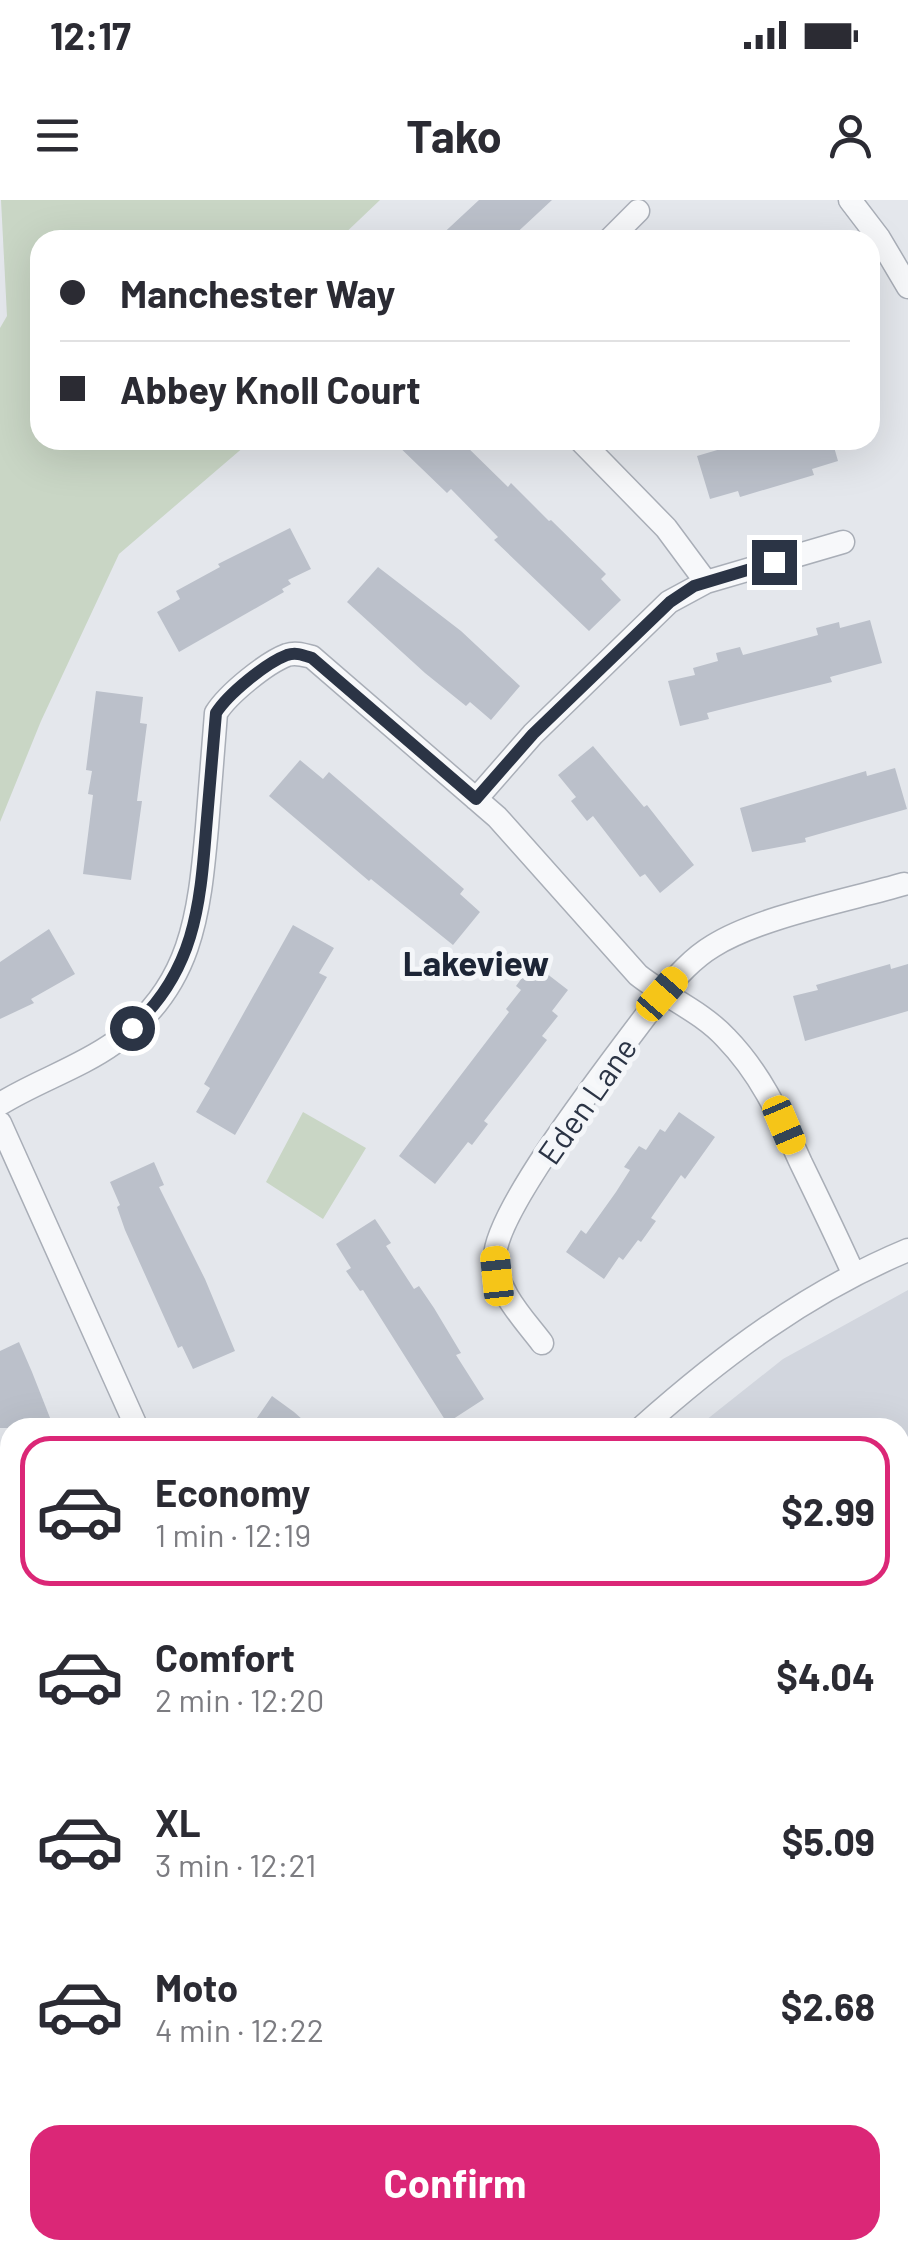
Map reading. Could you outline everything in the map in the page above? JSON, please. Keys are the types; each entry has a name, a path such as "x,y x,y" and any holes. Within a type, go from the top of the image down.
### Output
{"street":[{"path":"850,200 873,230"},
{"path":"619,230 638,211"},
{"path":"880,240 908,287"},
{"path":"590,450 666,528 706,582"},
{"path":"476,799 533,734 670,602 706,582 843,542"},
{"path":"0,1104 82,1064 117,1042 148,1014 171,982 188,948 200,904 216,713 226,698 285,656 299,653 312,658 497,817 638,975 724,1035 753,1068 776,1105 854,1274"},
{"name":"Eden Lane","path":"542,1343 506,1295 497,1276 495,1254 500,1233 543,1158 662,994 684,968 711,946 741,931 904,884"},
{"path":"0,1123 133,1418"},
{"path":"654,1418 730,1352 789,1311 854,1274 908,1250"}],"shaded area":[{"path":"908,1290 908,1418 709,1418 783,1359"}],"green space":[{"path":"1,200 380,200 348,230 30,230 30,450 240,450 119,554 41,721 0,822 0,328 7,316"},
{"path":"303,1112 366,1148 323,1219 266,1182"}],"building":[{"path":"479,200 552,200 520,230 447,230"},
{"path":"402,450 470,450 508,487 511,483 606,574 601,579 621,600 589,631 494,540 498,537 451,489 447,493"},
{"path":"717,450 835,450 838,461 812,469 814,475 740,497 738,491 710,499 697,456"},
{"path":"290,528 311,569 288,580 291,584 282,589 284,592 179,652 157,612 180,599 176,591 220,567 218,564"},
{"path":"378,567 461,631 520,686 491,720 470,702 466,706 425,673 347,602"},
{"path":"870,620 882,663 830,677 832,682 707,713 709,719 680,726 668,681 695,675 693,668 718,661 716,653 740,647 743,655 818,635 816,628 839,622 840,628"},
{"path":"96,691 143,697 140,723 147,724 137,801 142,801 131,880 83,874 93,795 88,794 92,771 86,770"},
{"path":"593,746 694,865 660,893 645,874 640,877 593,816 587,821 571,801 576,797 558,775"},
{"path":"300,760 323,779 329,772 464,889 460,894 480,912 453,945 369,881 269,796"},
{"path":"895,768 907,809 805,838 806,842 752,852 740,808 866,771 867,776"},
{"path":"293,925 334,948 319,973 327,977 235,1135 196,1112 210,1088 204,1084"},
{"path":"49,929 75,974 31,999 34,1003 0,1019 0,962"},
{"path":"533,963 568,990 552,1011 558,1016 542,1036 547,1040 484,1121 488,1124 472,1145 468,1142 435,1184 399,1156 509,1012 506,1009 521,990 516,986"},
{"path":"890,964 891,969 908,964 908,1011 805,1041 793,996 818,990 816,985"},
{"path":"679,1112 715,1137 685,1179 681,1175 651,1218 656,1221 641,1242 638,1240 623,1260 619,1257 604,1279 566,1252 581,1230 586,1234 616,1192 630,1170 624,1167 639,1146 646,1150 660,1129 665,1132"},
{"path":"154,1162 164,1185 159,1187 205,1279 235,1351 193,1369 182,1346 178,1348 125,1230 110,1182"},
{"path":"375,1219 391,1243 386,1246 414,1289 419,1286 434,1308 461,1353 456,1355 484,1399 455,1418 444,1418 363,1290 346,1271 351,1268 336,1244"},
{"path":"19,1342 50,1418 0,1418 0,1351"},
{"path":"272,1396 301,1418 257,1418"}],"district":[{"name":"Lakeview","path":"476,962"}],"route":[{"path":"132,1028 148,1014 171,982 188,948 200,904 216,713 226,698 285,656 299,653 312,658 476,799 533,734 670,602 694,586 774,562"}]}
